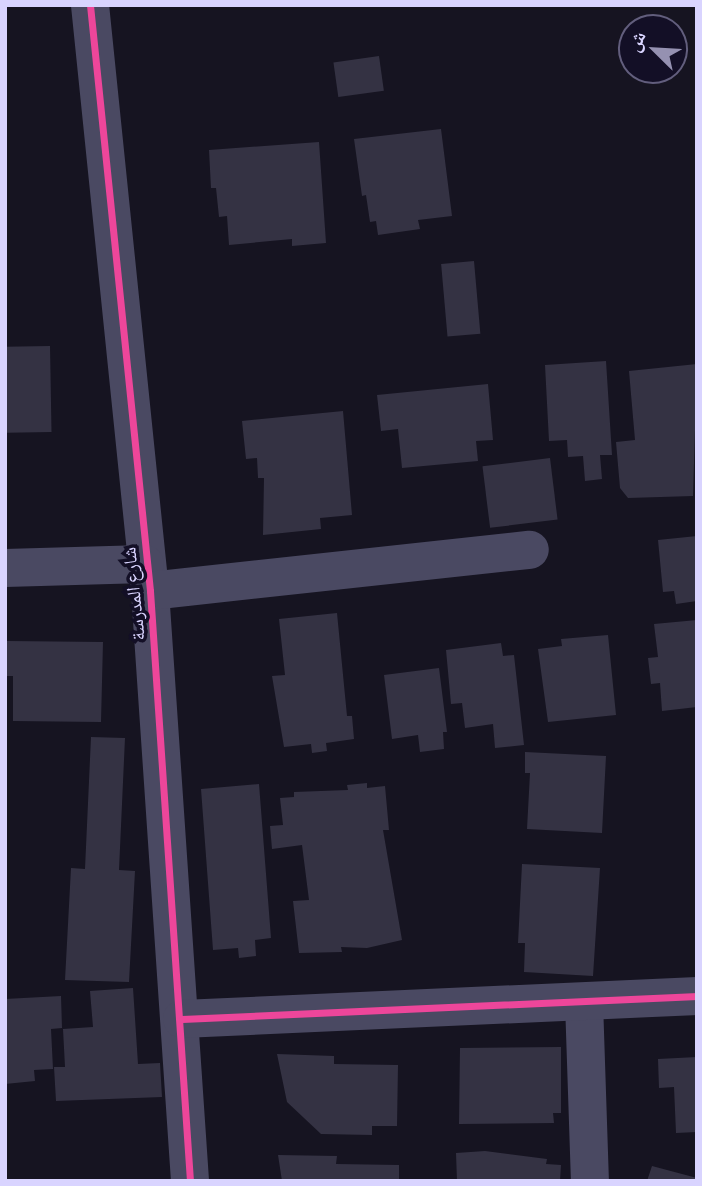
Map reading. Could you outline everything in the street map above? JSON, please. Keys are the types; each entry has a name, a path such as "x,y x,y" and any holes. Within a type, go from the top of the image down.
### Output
{"street":[{"name":"شارع المدرسة","path":"90,5 147,577 182,1019 190,1181"},
{"path":"5,568 147,577 530,550"},
{"path":"182,1019 697,996"},
{"path":"584,1002 590,1181"}],"building":[{"path":"379,56 384,91 338,97 333,62"},
{"path":"441,129 452,216 418,220 420,229 378,235 376,221 370,222 366,195 362,196 354,139"},
{"path":"319,142 326,243 292,246 292,239 229,245 227,216 219,217 216,188 211,188 209,150"},
{"path":"474,261 480,334 447,337 441,264"},
{"path":"50,346 52,432 7,433 5,347"},
{"path":"606,361 612,455 600,455 602,479 585,481 583,456 568,457 567,440 549,441 545,365"},
{"path":"697,364 693,496 628,498 620,488 616,442 635,440 629,371"},
{"path":"488,384 493,440 476,441 478,461 402,468 398,429 381,431 377,395"},
{"path":"343,411 352,515 320,518 321,529 263,535 264,478 258,478 257,458 246,459 242,421"},
{"path":"550,458 558,520 490,528 483,466"},
{"path":"697,536 697,601 676,604 674,591 663,592 658,540"},
{"path":"337,613 347,716 352,716 354,739 326,743 327,751 312,753 311,744 284,747 272,676 285,675 279,619"},
{"path":"697,620 697,707 662,711 660,683 651,684 648,658 658,657 654,624"},
{"path":"608,635 616,715 548,722 538,649 562,646 561,639"},
{"path":"7,641 103,642 101,722 13,721 13,676 7,676"},
{"path":"501,643 503,656 514,655 524,745 495,748 493,724 465,728 462,703 451,704 446,650"},
{"path":"439,668 447,732 443,732 444,749 420,752 418,735 392,739 384,675"},
{"path":"91,737 125,738 119,870 135,871 129,982 65,980 71,868 85,869"},
{"path":"525,752 606,756 602,833 527,829 530,773 525,773"},
{"path":"367,783 367,788 385,786 389,830 383,830 402,940 367,948 341,947 342,952 299,953 293,901 309,900 302,845 272,849 270,826 283,825 280,798 294,797 294,792 348,790 347,785"},
{"path":"259,784 271,938 255,940 256,956 239,958 238,948 213,950 201,789"},
{"path":"522,864 600,868 593,976 524,972 525,943 518,943"},
{"path":"133,988 138,1064 160,1063 162,1097 56,1101 54,1067 65,1067 63,1029 93,1027 90,991"},
{"path":"61,996 62,1028 51,1029 53,1069 34,1070 35,1081 5,1084 5,999"},
{"path":"561,1047 561,1113 553,1113 554,1123 459,1124 460,1048"},
{"path":"277,1054 334,1056 334,1064 398,1065 397,1126 372,1126 372,1135 321,1134 287,1102"},
{"path":"697,1057 697,1132 676,1133 674,1087 659,1088 658,1059"},
{"path":"485,1151 547,1159 546,1164 561,1165 560,1181 457,1181 456,1153"},
{"path":"278,1155 337,1156 336,1164 399,1165 399,1181 282,1181"},
{"path":"652,1166 697,1178 697,1181 647,1181"}],"cycle path":[{"path":"90,5 150,591 190,1181"},
{"path":"182,1019 697,996"}]}
